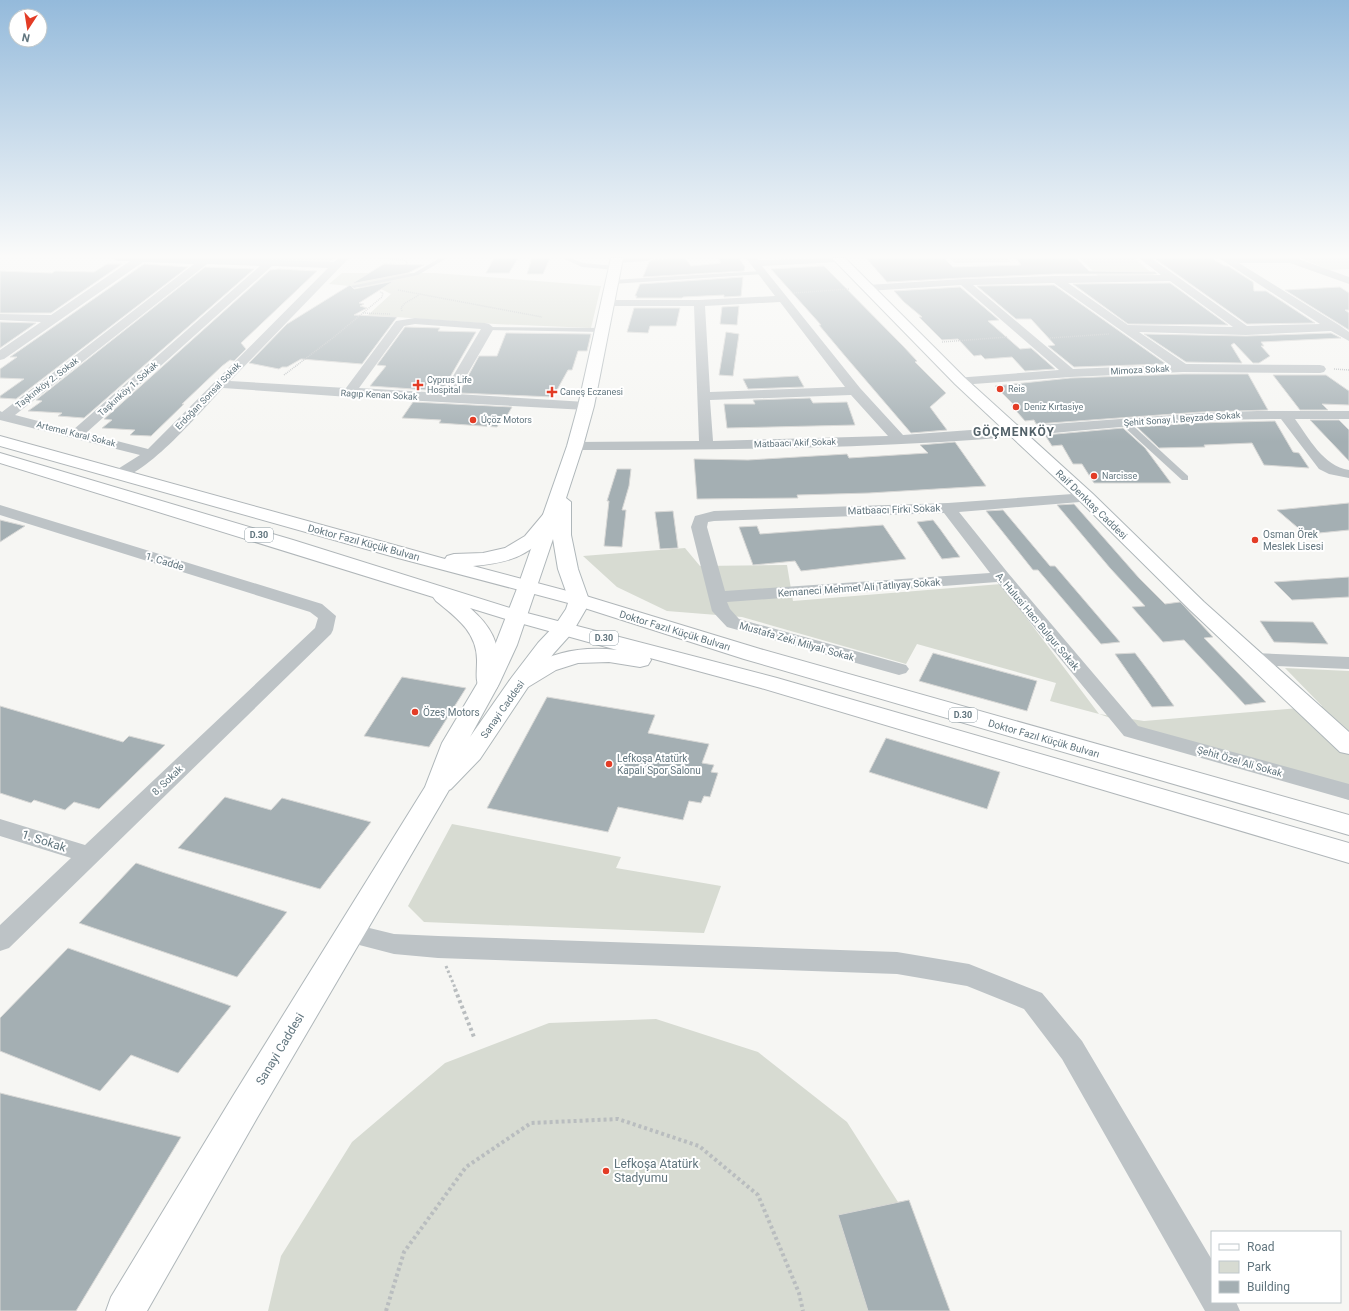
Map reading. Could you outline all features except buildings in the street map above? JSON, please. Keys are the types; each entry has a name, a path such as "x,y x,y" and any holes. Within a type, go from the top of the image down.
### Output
{"main road":[{"name":"Sanayi Caddesi","path":"125,1311 349,933 437,788 454,743 488,684 506,645 528,586 575,446 586,406 604,319"},
{"name":"Raif Denktaş Caddesi","path":"898,319 960,381 1087,498 1197,606 1349,746"},
{"name":"Doktor Fazıl Küçük Bulvarı","path":"1,454 118,475 579,600 752,654 1349,825"},
{"name":"Doktor Fazıl Küçük Bulvarı","path":"1,454 516,616"},
{"path":"561,485 562,535 565,556 579,600"},
{"path":"405,554 470,560 497,556 514,551 528,543 539,533 552,515"},
{"path":"432,590 463,612 477,626 488,652 488,684"},
{"name":"Sanayi Caddesi","path":"437,788 471,753 520,682 546,648 572,618 579,600"},
{"name":"D.30","path":"516,616 769,683 1349,853"},
{"path":"520,682 558,661 594,655 622,657 769,683"}],"street":[{"path":"2,353 53,319"},
{"name":"Taşkınköy 2. Sokak","path":"2,416 128,319"},
{"name":"Taşkınköy 1. Sokak","path":"77,434 206,319"},
{"name":"Erdoğan Sonsal Sokak","path":"118,475 135,466 151,454 283,319"},
{"path":"349,393 396,319"},
{"path":"410,319 476,324 488,328 446,398"},
{"path":"700,319 706,446"},
{"path":"798,319 855,391 899,440"},
{"path":"1008,319 1070,373"},
{"path":"1113,319 1182,368"},
{"path":"1229,319 1246,331"},
{"path":"1322,319 1349,337"},
{"path":"1128,330 1246,331 1335,327"},
{"name":"Mimoza Sokak","path":"960,381 1070,373 1182,368 1320,369"},
{"name":"Ragıp Kenan Sokak","path":"219,384 349,393 586,406"},
{"path":"704,396 855,391"},
{"path":"1285,415 1325,467 1347,475"},
{"name":"Şehit Sonay İ. Beyzade Sokak","path":"1015,433 1125,423 1216,417 1349,415"},
{"name":"Artemel Karal Sokak","path":"2,416 151,454"},
{"name":"Matbaacı Akif Sokak","path":"575,446 706,446 899,440 1015,433"},
{"name":"Matbaacı Firkı Sokak","path":"701,519 714,516 948,508 1087,498"},
{"name":"A. Hulusi Hacı Bulgur Sokak","path":"948,508 1002,577 1131,731"},
{"name":"1. Cadde","path":"0,510 316,608 327,616"},
{"name":"Mustafa Zeki Milyalı Sokak","path":"701,519 699,527 721,611 733,623 899,670"},
{"name":"Kemaneci Mehmet Ali Tatlıyay Sokak","path":"717,597 1002,577"},
{"name":"8. Sokak","path":"0,941 324,630 327,616"},
{"path":"1254,659 1349,663"},
{"name":"Şehit Özel Ali Sokak","path":"1131,731 1349,792"},
{"name":"1. Sokak","path":"0,827 89,855"},
{"path":"349,933 394,944 438,947 897,963 969,975 1033,1001 1072,1050 1211,1289"}],"lane":[{"path":"488,328 572,328 602,330"},
{"path":"1125,423 1185,478"}],"path":[{"path":"266,388 318,351 356,319"},
{"path":"554,319 564,322 572,328"},
{"path":"922,343 1128,330"},
{"path":"438,947 474,1037"},
{"path":"386,1311 404,1252 466,1167 531,1123 618,1119 699,1146 758,1195 798,1293 803,1311"}],"green space":[{"path":"427,319 593,319 591,328"},
{"path":"685,548 700,566 787,565 793,601 1001,584 1099,714 1050,701 1056,683 917,644 906,664 742,617 667,611 617,587 583,556"},
{"path":"1285,668 1349,671 1349,800 1099,714 1144,721 1322,706"},
{"path":"452,824 621,857 616,868 721,886 704,933 424,922 408,906"},
{"name":"Lefkoşa Atatürk Stadyumu","path":"656,1019 758,1052 847,1122 898,1202 909,1200 950,1311 268,1311 281,1256 352,1142 445,1063 549,1023"}],"place":[{"name":"Cyprus Life Hospital","path":"418,385"},
{"name":"Reis","path":"1000,389"},
{"name":"Caneş Eczanesi","path":"552,392"},
{"name":"Deniz Kırtasiye","path":"1016,407"},
{"name":"Úçöz Motors","path":"473,420"},
{"name":"Narcisse","path":"1094,476"},
{"name":"Osman Örek Meslek Lisesi","path":"1255,540"},
{"name":"Özeş Motors","path":"415,712"},
{"name":"Lefkoşa Atatürk Kapalı Spor Salonu","path":"609,764"},
{"name":"Lefkoşa Atatürk Stadyumu","path":"606,1171"}],"district":[{"name":"GÖÇMENKÖY","path":"1014,432"}]}
